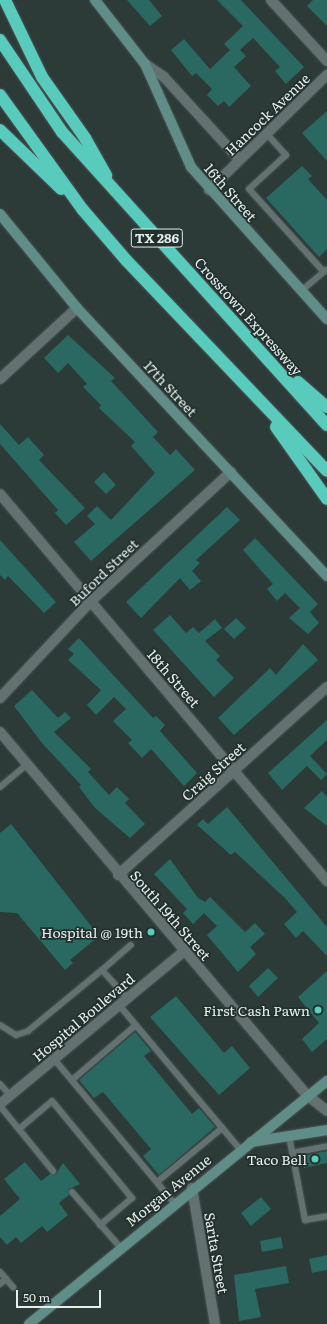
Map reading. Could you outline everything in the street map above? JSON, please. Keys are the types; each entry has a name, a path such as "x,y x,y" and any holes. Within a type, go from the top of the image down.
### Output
{"highway":[{"path":"5,0 42,77 85,138 117,195"},
{"name":"Crosstown Expressway","path":"0,40 62,132 117,195 267,356 327,425"},
{"name":"TX 286","path":"0,95 83,210 126,260 327,471"},
{"path":"0,130 83,210"},
{"path":"267,356 327,407"},
{"path":"251,392 327,499"}],"main road":[{"name":"16th Street","path":"95,0 145,64 175,137 191,167 209,190 327,319"},
{"name":"17th Street","path":"0,214 77,308 327,576"},
{"name":"Morgan Avenue","path":"31,1323 192,1188 327,1081"},
{"path":"249,1142 327,1130"}],"street":[{"path":"270,0 327,61"},
{"name":"16th Street","path":"145,64 164,77 239,159"},
{"name":"Hancock Avenue","path":"209,190 239,159 327,75"},
{"path":"0,379 77,308"},
{"name":"Buford Street","path":"0,698 90,602 231,472"},
{"name":"18th Street","path":"0,494 90,602 236,770 327,881"},
{"name":"Craig Street","path":"118,875 327,688"},
{"name":"South 19th Street","path":"0,732 118,875 308,1096 327,1111"},
{"name":"Hospital Boulevard","path":"0,1105 10,1095 184,951"},
{"name":"Sarita Street","path":"192,1188 215,1324"}],"lane":[{"path":"266,133 286,155 250,189 325,270 301,291"},
{"path":"0,786 26,764"},
{"path":"0,1025 16,1035 28,1031 131,945"},
{"path":"102,970 127,998"},
{"path":"119,1005 240,1149"},
{"path":"72,1080 136,1025"},
{"path":"54,1059 174,1203"},
{"path":"0,1084 10,1095"},
{"path":"18,1129 52,1101 132,1198 100,1225"},
{"path":"0,1105 53,1171"},
{"path":"157,1182 222,1128"},
{"path":"289,1136 305,1220 327,1216"},
{"path":"292,1153 327,1146"},
{"path":"72,1192 120,1247"},
{"path":"0,1272 13,1287"},
{"path":"0,1284 6,1279"}],"building":[{"path":"127,0 149,0 162,16 150,26"},
{"path":"217,0 241,0 304,67 286,84 275,71 280,67 253,38 240,50 246,56 234,67 251,86 229,107 224,101 218,106 207,95 212,89 196,73 192,76 171,50 184,39 210,69 230,50 224,44 243,26"},
{"path":"313,0 327,0 327,26 307,6"},
{"path":"327,111 327,161 302,133"},
{"path":"302,166 312,176 308,179 327,200 327,249 319,257 266,198"},
{"path":"68,335 115,378 111,381 158,432 153,437 170,455 176,449 195,470 91,561 74,542 95,524 87,516 97,506 111,520 155,473 131,446 135,442 99,408 101,405 83,387 87,384 68,363 58,373 44,358"},
{"path":"0,424 19,445 28,437 44,455 39,460 85,508 66,525 55,513 58,510 0,444"},
{"path":"104,472 116,485 106,494 94,482"},
{"path":"227,507 240,520 196,560 200,563 192,571 201,581 190,590 180,578 141,618 126,602"},
{"path":"255,538 318,604 310,612 319,623 308,634 289,618 300,608 285,593 277,601 267,589 273,584 243,550"},
{"path":"0,540 56,602 44,613 8,576 5,580 0,575"},
{"path":"170,615 186,633 193,627 199,633 215,619 222,628 205,641 220,656 216,660 234,678 214,697 153,630"},
{"path":"236,618 246,628 234,639 224,629"},
{"path":"79,638 153,718 156,716 165,725 160,731 197,773 184,786 151,749 142,758 128,743 132,740 113,721 126,709 114,697 96,715 87,705 101,690 68,660 74,654 68,649"},
{"path":"303,644 318,660 234,735 218,718 270,668 276,675"},
{"path":"32,690 58,718 65,712 71,718 54,732 91,769 88,772 109,795 117,787 129,799 125,803 145,824 130,838 95,808 79,787 81,785 42,743 14,706"},
{"path":"327,720 327,740 310,756 327,774 321,780 307,766 282,790 268,773"},
{"path":"322,791 327,797 327,826 304,808"},
{"path":"227,807 327,927 327,956 303,931 296,938 284,924 297,912 285,898 235,852 231,855 197,825 203,819 208,824"},
{"path":"11,824 99,936 70,960 73,963 65,970 17,913 0,912 0,833"},
{"path":"170,859 198,898 205,902 210,897 245,932 255,923 265,934 250,947 256,954 238,972 207,935 217,926 204,913 193,924 183,913 187,909 154,874"},
{"path":"268,968 278,978 258,997 249,986"},
{"name":"First Cash Pawn","path":"327,971 327,1039 312,1052 302,1039 319,1023 298,997"},
{"path":"176,996 224,1053 232,1046 250,1068 219,1095 150,1017"},
{"path":"135,1032 151,1051 144,1056 192,1114 199,1108 215,1127 159,1175 143,1156 151,1149 103,1092 94,1098 79,1080"},
{"name":"Taco Bell","path":"327,1151 327,1163 304,1168 302,1156"},
{"path":"25,1162 41,1181 50,1174 56,1174 63,1163 80,1184 69,1189 69,1195 59,1203 68,1215 47,1232 42,1226 21,1243 16,1237 7,1245 0,1237 0,1216 20,1199 4,1179"},
{"path":"261,1197 271,1209 251,1226 241,1213"},
{"path":"281,1237 283,1248 262,1252 260,1241"},
{"path":"327,1255 327,1270 312,1273 309,1259"},
{"path":"286,1266 289,1283 255,1289 261,1317 239,1321 234,1275"}],"place":[{"name":"Hospital @ 19th","path":"151,932"},
{"name":"First Cash Pawn","path":"318,1010"},
{"name":"Taco Bell","path":"315,1159"}]}
